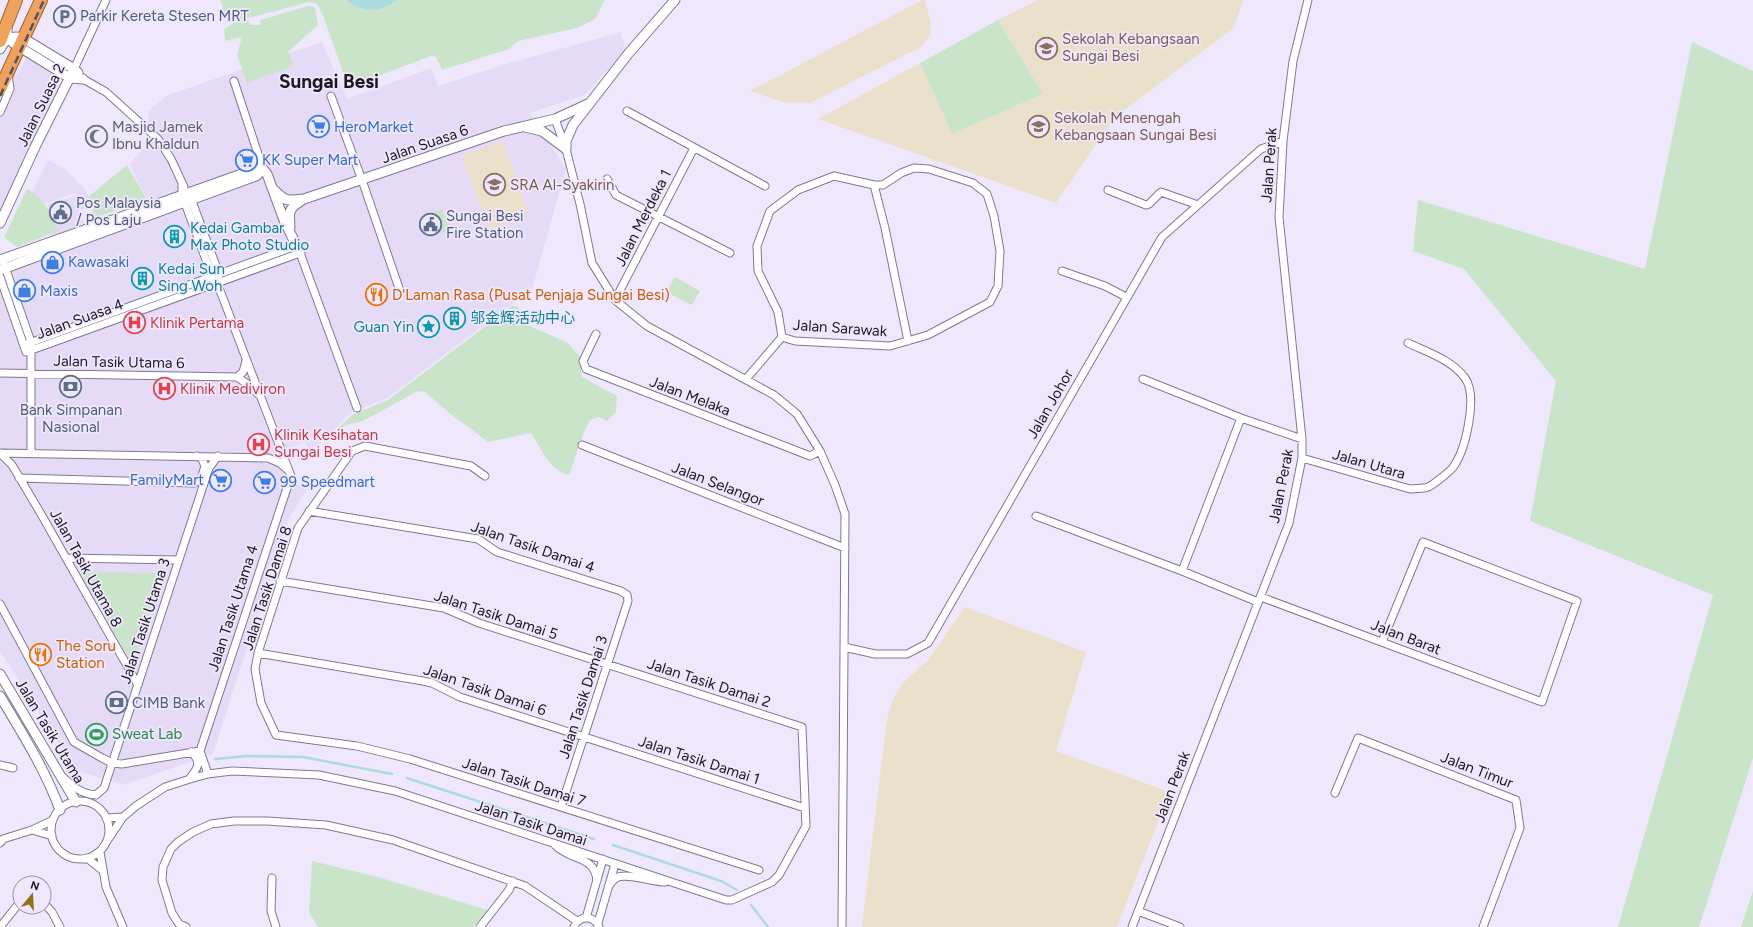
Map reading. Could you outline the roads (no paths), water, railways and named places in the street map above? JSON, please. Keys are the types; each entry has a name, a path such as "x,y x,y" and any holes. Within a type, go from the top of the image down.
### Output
{"highway":[{"path":"4,34 16,0"},
{"path":"0,89 41,0"}],"street":[{"name":"Jalan Suasa 2","path":"0,223 106,0"},
{"path":"566,148 567,135 573,125 628,54 675,0"},
{"name":"Jalan Perak","path":"1132,927 1289,523 1302,458 1302,439 1279,217 1283,141 1294,61 1308,0"},
{"path":"0,49 5,40 4,34 16,36 21,42 70,78 83,79"},
{"path":"21,42 74,69 83,79 106,92 158,139 170,159 182,185 246,361 290,472"},
{"path":"0,112 10,89 8,72"},
{"path":"234,81 263,169 268,174 284,220 290,230 298,250 357,408"},
{"path":"331,96 399,288"},
{"name":"Jalan Suasa 6","path":"274,190 287,201 304,199 498,134 555,119 590,103"},
{"path":"627,111 765,186"},
{"path":"555,119 566,148 580,204 592,263 615,300 647,326 746,378 774,395 797,414 820,451 835,485 845,514 842,927"},
{"path":"523,127 542,131 566,148"},
{"name":"Jalan Johor","path":"844,647 875,654 907,654 928,643 1162,237 1261,149 1283,141"},
{"name":"Jalan Merdeka 1","path":"615,300 694,148"},
{"name":"Jalan Sarawak","path":"746,378 782,337 795,341 890,346 928,335 990,302 998,286 1000,251 994,216 987,194 973,183 929,170 914,168 900,173 883,185 874,185"},
{"path":"2,272 253,170 263,169"},
{"path":"782,337 778,312 758,271 757,246 770,211 798,190 834,176 874,185 885,228 908,341"},
{"path":"607,180 616,195 730,253"},
{"path":"1108,190 1146,205 1162,192 1198,205"},
{"path":"31,452 32,373 29,349 2,272 1,259 187,198"},
{"name":"Jalan Suasa 6","path":"290,230 290,210 293,206 304,199"},
{"name":"Jalan Suasa 4","path":"29,349 216,275 298,250"},
{"name":"Jalan Suasa 4","path":"29,349 217,283 298,250"},
{"path":"1062,271 1105,286 1126,298"},
{"name":"Jalan Melaka","path":"596,334 583,361 586,369 810,456 820,451"},
{"name":"Jalan Utara","path":"1302,458 1410,489 1428,487 1454,466 1461,450 1471,414 1470,387 1465,378 1449,363 1408,343"},
{"path":"246,361 243,372 237,377 249,385 260,396"},
{"name":"Jalan Tasik Utama 6","path":"0,372 237,377"},
{"path":"1143,379 1241,418 1302,439"},
{"path":"1182,571 1241,418"},
{"path":"268,458 276,452 279,445"},
{"name":"Jalan Selangor","path":"582,445 844,548"},
{"name":"Jalan Tasik Damai 8","path":"276,735 261,703 255,669 258,653 298,528 352,451 365,446 471,466 485,476"},
{"path":"0,453 31,452 268,458 280,463 290,472"},
{"name":"Jalan Tasik Utama 8","path":"0,453 12,465 138,685"},
{"path":"12,465 18,453"},
{"path":"19,478 191,483 201,479 205,466 202,459 197,456"},
{"name":"Jalan Tasik Utama 3","path":"58,773 76,789 86,794 96,795 104,788 209,468 218,456"},
{"name":"Jalan Tasik Utama 4","path":"200,752 288,487 290,472"},
{"path":"191,483 197,490 199,500"},
{"name":"Jalan Tasik Damai 4","path":"309,511 478,539 497,552 621,591 627,595"},
{"name":"Jalan Barat","path":"1036,516 1259,600 1382,642 1542,702 1577,601 1423,542 1382,642"},
{"path":"66,558 179,560"},
{"name":"Jalan Tasik Damai 5","path":"280,581 444,608 478,623 608,664"},
{"name":"Jalan Tasik Damai 3","path":"561,807 628,601 627,595"},
{"path":"0,604 74,742 112,763 122,764 191,752 200,752 208,774"},
{"name":"Jalan Tasik Damai 6","path":"258,653 432,683 460,697 584,737"},
{"name":"Jalan Tasik Damai 2","path":"608,664 802,727"},
{"name":"Jalan Tasik Utama","path":"0,674 76,802"},
{"name":"Jalan Tasik Utama","path":"0,696 38,760 60,810"},
{"name":"Jalan Tasik Damai","path":"107,841 124,817 150,796 160,790 190,778 232,771 293,772 349,780 395,792 726,900 732,900 772,882 779,875 806,826 802,727"},
{"name":"Jalan Tasik Damai 7","path":"276,735 357,746 416,761 759,870"},
{"name":"Jalan Tasik Damai 1","path":"584,737 805,808"},
{"name":"Jalan Timur","path":"1335,793 1358,738 1516,800 1520,828 1483,927"},
{"path":"190,778 198,768 199,763 196,756 191,752"},
{"path":"38,760 48,755"},
{"path":"0,765 13,768"},
{"path":"0,843 3,839 32,830 53,820 60,810 67,805 76,802 85,802 94,805 101,811 109,826 107,841 100,852 87,858 72,858 65,855 54,844 52,836 53,820"},
{"path":"106,818 124,817"},
{"path":"186,927 179,924 172,913 162,880 163,867 171,849 178,842 193,832 211,824 234,821 267,821 326,825 393,840 525,886 575,924 586,918 590,918 599,925 615,864"},
{"path":"32,830 52,836"},
{"path":"553,844 563,853 592,865 595,870 597,881"},
{"path":"100,852 106,888 123,927"},
{"path":"87,858 102,870"},
{"path":"586,918 602,859"},
{"path":"608,888 614,879 623,876 655,882 671,882"},
{"path":"272,878 271,911 276,927"},
{"path":"480,927 510,890 513,881"},
{"path":"1138,911 1180,927"},
{"path":"0,927 12,912"},
{"path":"52,912 60,927"}],"waterway":[{"path":"215,759 247,756 303,757 392,774"},
{"path":"407,778 594,839"},
{"path":"613,845 721,881 737,890"},
{"path":"751,905 768,927"}],"railway":[{"path":"0,96 44,0"}],"place":[{"name":"Parkir Kereta Stesen MRT","path":"64,16"},
{"name":"Sekolah Kebangsaan Sungai Besi","path":"1047,48"},
{"name":"HeroMarket","path":"319,127"},
{"name":"Sekolah Menengah Kebangsaan Sungai Besi","path":"1038,127"},
{"name":"Masjid Jamek Ibnu Khaldun","path":"97,136"},
{"name":"KK Super Mart","path":"246,160"},
{"name":"SRA Al-Syakirin","path":"495,185"},
{"name":"Pos Malaysia / Pos Laju","path":"61,212"},
{"name":"Sungai Besi Fire Station","path":"430,225"},
{"name":"Kedai Gambar Max Photo Studio","path":"175,237"},
{"name":"Kawasaki","path":"52,262"},
{"name":"Kedai Sun Sing Woh","path":"142,278"},
{"name":"Maxis","path":"24,291"},
{"name":"D'Laman Rasa (Pusat Penjaja Sungai Besi)","path":"376,295"},
{"name":"邬金辉活动中心","path":"455,318"},
{"name":"Klinik Pertama","path":"134,323"},
{"name":"Guan Yin","path":"429,327"},
{"name":"Bank Simpanan Nasional","path":"71,387"},
{"name":"Klinik Mediviron","path":"164,389"},
{"name":"Klinik Kesihatan Sungai Besi","path":"259,444"},
{"name":"FamilyMart","path":"220,480"},
{"name":"99 Speedmart","path":"264,482"},
{"name":"The Soru Station","path":"41,655"},
{"name":"CIMB Bank","path":"116,703"},
{"name":"Sweat Lab","path":"97,734"}],"district":[{"name":"Sungai Besi","path":"329,81"}]}
